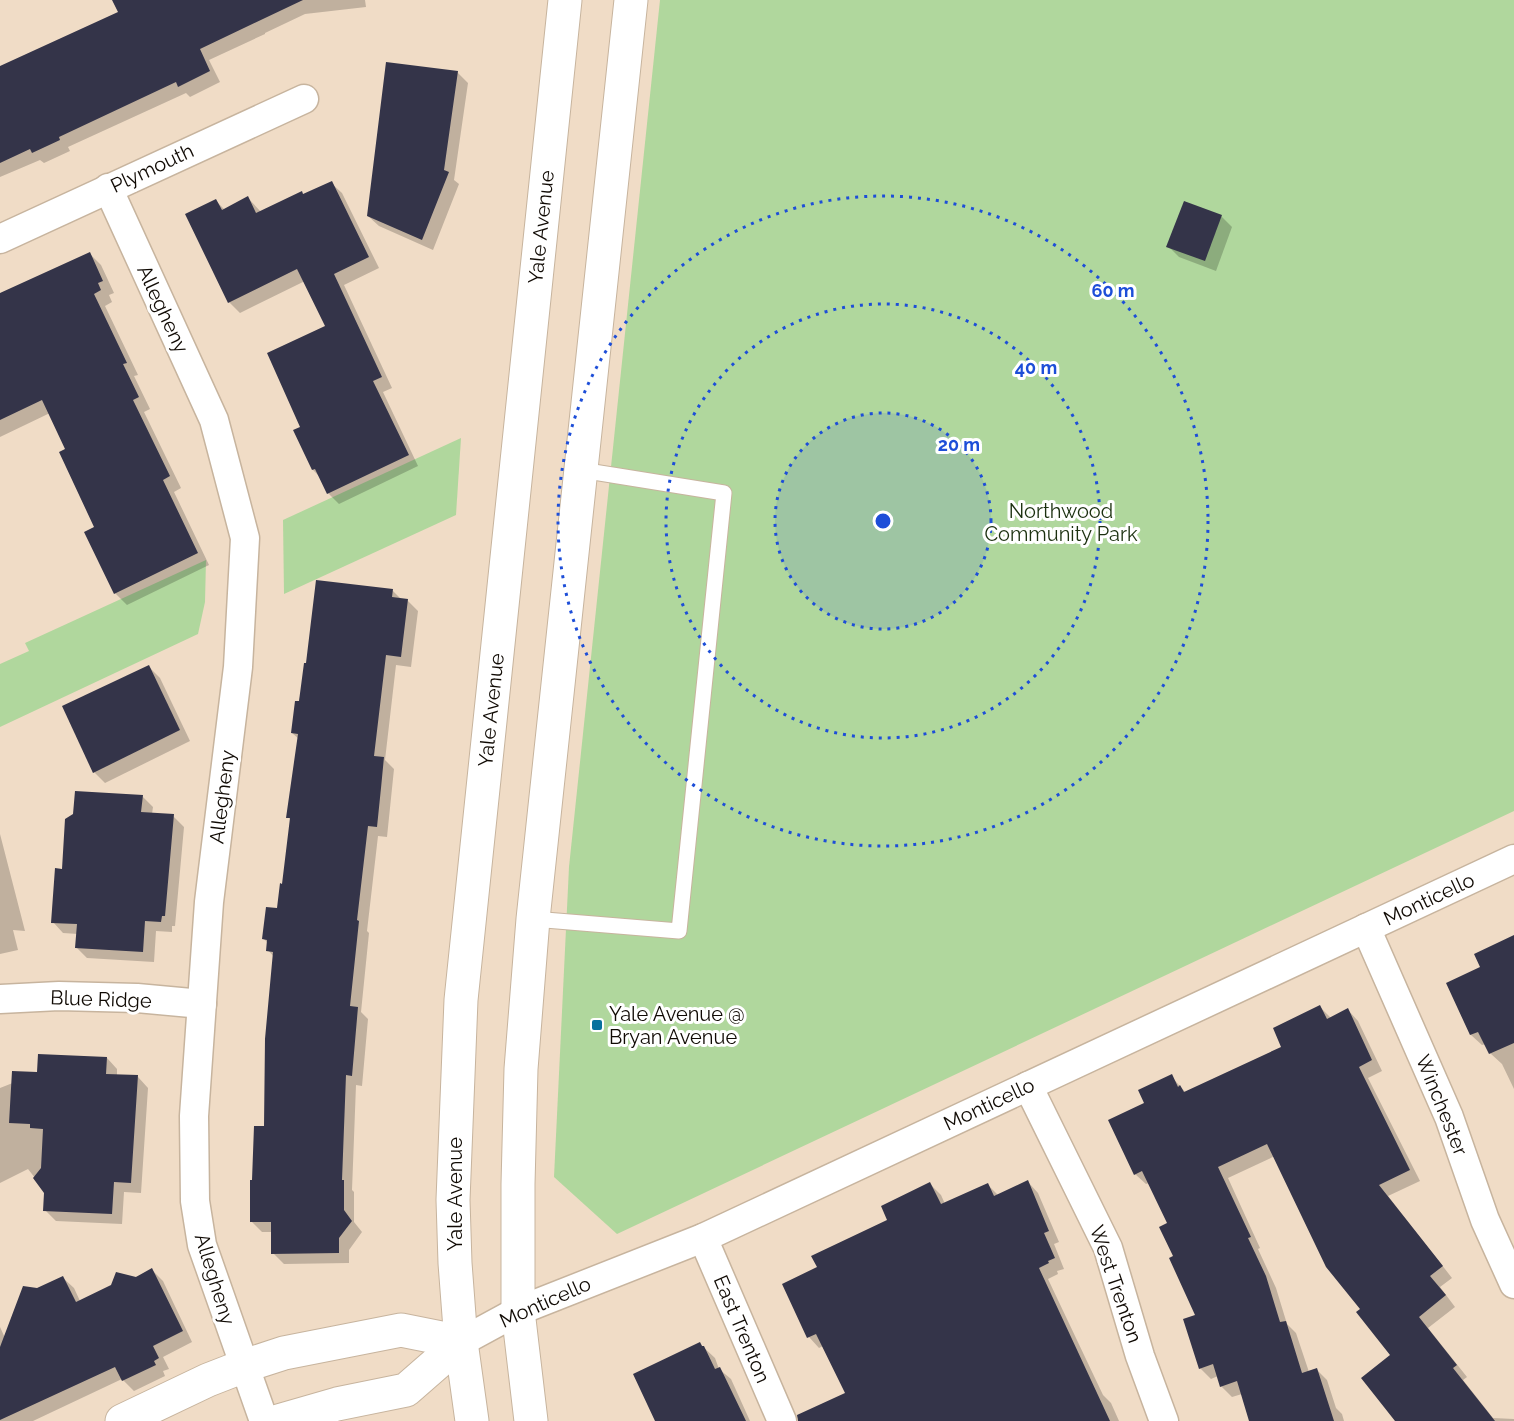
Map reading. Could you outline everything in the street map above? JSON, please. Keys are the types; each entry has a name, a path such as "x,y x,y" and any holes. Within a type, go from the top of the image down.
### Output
{"main road":[{"name":"Yale Avenue","path":"472,1421 461,1342 453,1200 461,1000 565,0"},
{"path":"531,1421 518,1311 521,1069 533,919 631,0"},
{"path":"122,1421 208,1380 284,1353 401,1330 461,1342"},
{"name":"Monticello","path":"278,1421 337,1404 406,1390 461,1342"}],"street":[{"name":"Plymouth","path":"0,240 304,99"},
{"name":"Allegheny","path":"108,188 214,420 245,538 238,668 209,902 194,1116 195,1201 202,1245 264,1421"},
{"name":"Monticello","path":"461,1342 518,1311 703,1238 1514,859"},
{"name":"Winchester","path":"1366,928 1449,1117 1485,1220 1514,1284"},
{"name":"Blue Ridge","path":"0,999 59,996 137,998 202,1004"},
{"name":"West Trenton","path":"1028,1086 1108,1248 1140,1356 1164,1421"},
{"name":"East Trenton","path":"703,1238 782,1421"}],"lane":[{"path":"533,919 679,931 724,493 582,470"}],"green space":[{"name":"Northwood Community Park","path":"660,0 1514,0 1514,811 617,1234 554,1177 569,867"},
{"path":"461,438 456,515 284,594 283,520"},
{"path":"206,560 205,602 198,634 0,727 0,664 29,651 25,643"}],"building":[{"path":"112,0 303,0 200,49 210,71 178,87 176,82 59,137 60,140 32,153 30,149 0,163 0,66 118,12"},
{"path":"386,62 458,71 444,170 449,172 422,240 367,216"},
{"path":"332,181 369,257 334,274 382,377 373,381 409,455 327,494 315,469 312,470 293,430 300,427 267,353 325,326 297,269 228,303 185,214 216,199 222,210 248,196 256,213 302,191 303,194"},
{"path":"1184,201 1222,215 1205,261 1166,247"},
{"path":"90,252 103,281 98,283 101,290 94,294 127,363 123,364 139,397 133,400 170,476 163,480 198,553 114,594 84,532 94,527 59,452 65,449 42,400 0,420 0,293"},
{"path":"316,580 393,589 392,597 408,599 401,657 386,655 374,756 384,757 377,827 368,826 357,920 359,921 350,1006 358,1007 352,1076 346,1075 342,1180 344,1180 344,1210 352,1221 339,1238 339,1253 271,1254 271,1222 250,1222 254,1126 264,1126 265,1039 273,952 266,951 267,940 262,939 266,907 277,908 280,883 282,884 290,818 286,818 298,734 291,733 295,701 299,701 304,663 306,663"},
{"path":"149,665 180,730 93,773 62,706"},
{"path":"75,791 143,795 141,812 174,814 165,916 162,916 161,922 145,921 143,952 75,948 77,924 51,923 55,868 62,869 65,819 73,814"},
{"path":"1514,935 1514,1043 1489,1054 1478,1032 1470,1035 1446,983 1480,967 1474,954"},
{"path":"1320,1005 1327,1019 1348,1008 1372,1060 1359,1067 1410,1170 1379,1185 1443,1266 1430,1276 1446,1295 1419,1317 1457,1365 1453,1368 1495,1421 1395,1421 1361,1378 1390,1355 1356,1312 1360,1309 1326,1267 1267,1144 1218,1167 1251,1237 1248,1238 1266,1276 1280,1322 1286,1321 1302,1373 1317,1368 1334,1421 1249,1421 1237,1381 1220,1387 1213,1364 1199,1369 1183,1319 1195,1315 1169,1258 1173,1256 1159,1227 1167,1223 1142,1171 1134,1175 1108,1120 1144,1103 1138,1090 1172,1074 1178,1087 1180,1085 1184,1092 1281,1047 1273,1028"},
{"path":"38,1054 107,1057 106,1074 138,1075 131,1183 114,1182 112,1214 43,1211 44,1193 33,1178 41,1168 43,1129 30,1128 30,1124 9,1123 12,1071 37,1072"},
{"path":"1028,1180 1049,1231 1044,1233 1055,1258 1039,1268 1110,1421 798,1421 797,1415 845,1393 816,1334 807,1338 782,1284 817,1267 811,1256 887,1220 881,1206 930,1182 941,1204 988,1183 994,1196"},
{"path":"152,1268 183,1331 153,1346 159,1358 154,1361 156,1365 122,1381 115,1367 0,1420 0,1347 23,1286 37,1288 63,1276 76,1302 111,1285 116,1272 136,1277"},
{"path":"700,1342 715,1369 720,1367 746,1421 655,1421 633,1374"}],"place":[{"name":"Yale Avenue @ Bryan Avenue","path":"597,1025"}]}
